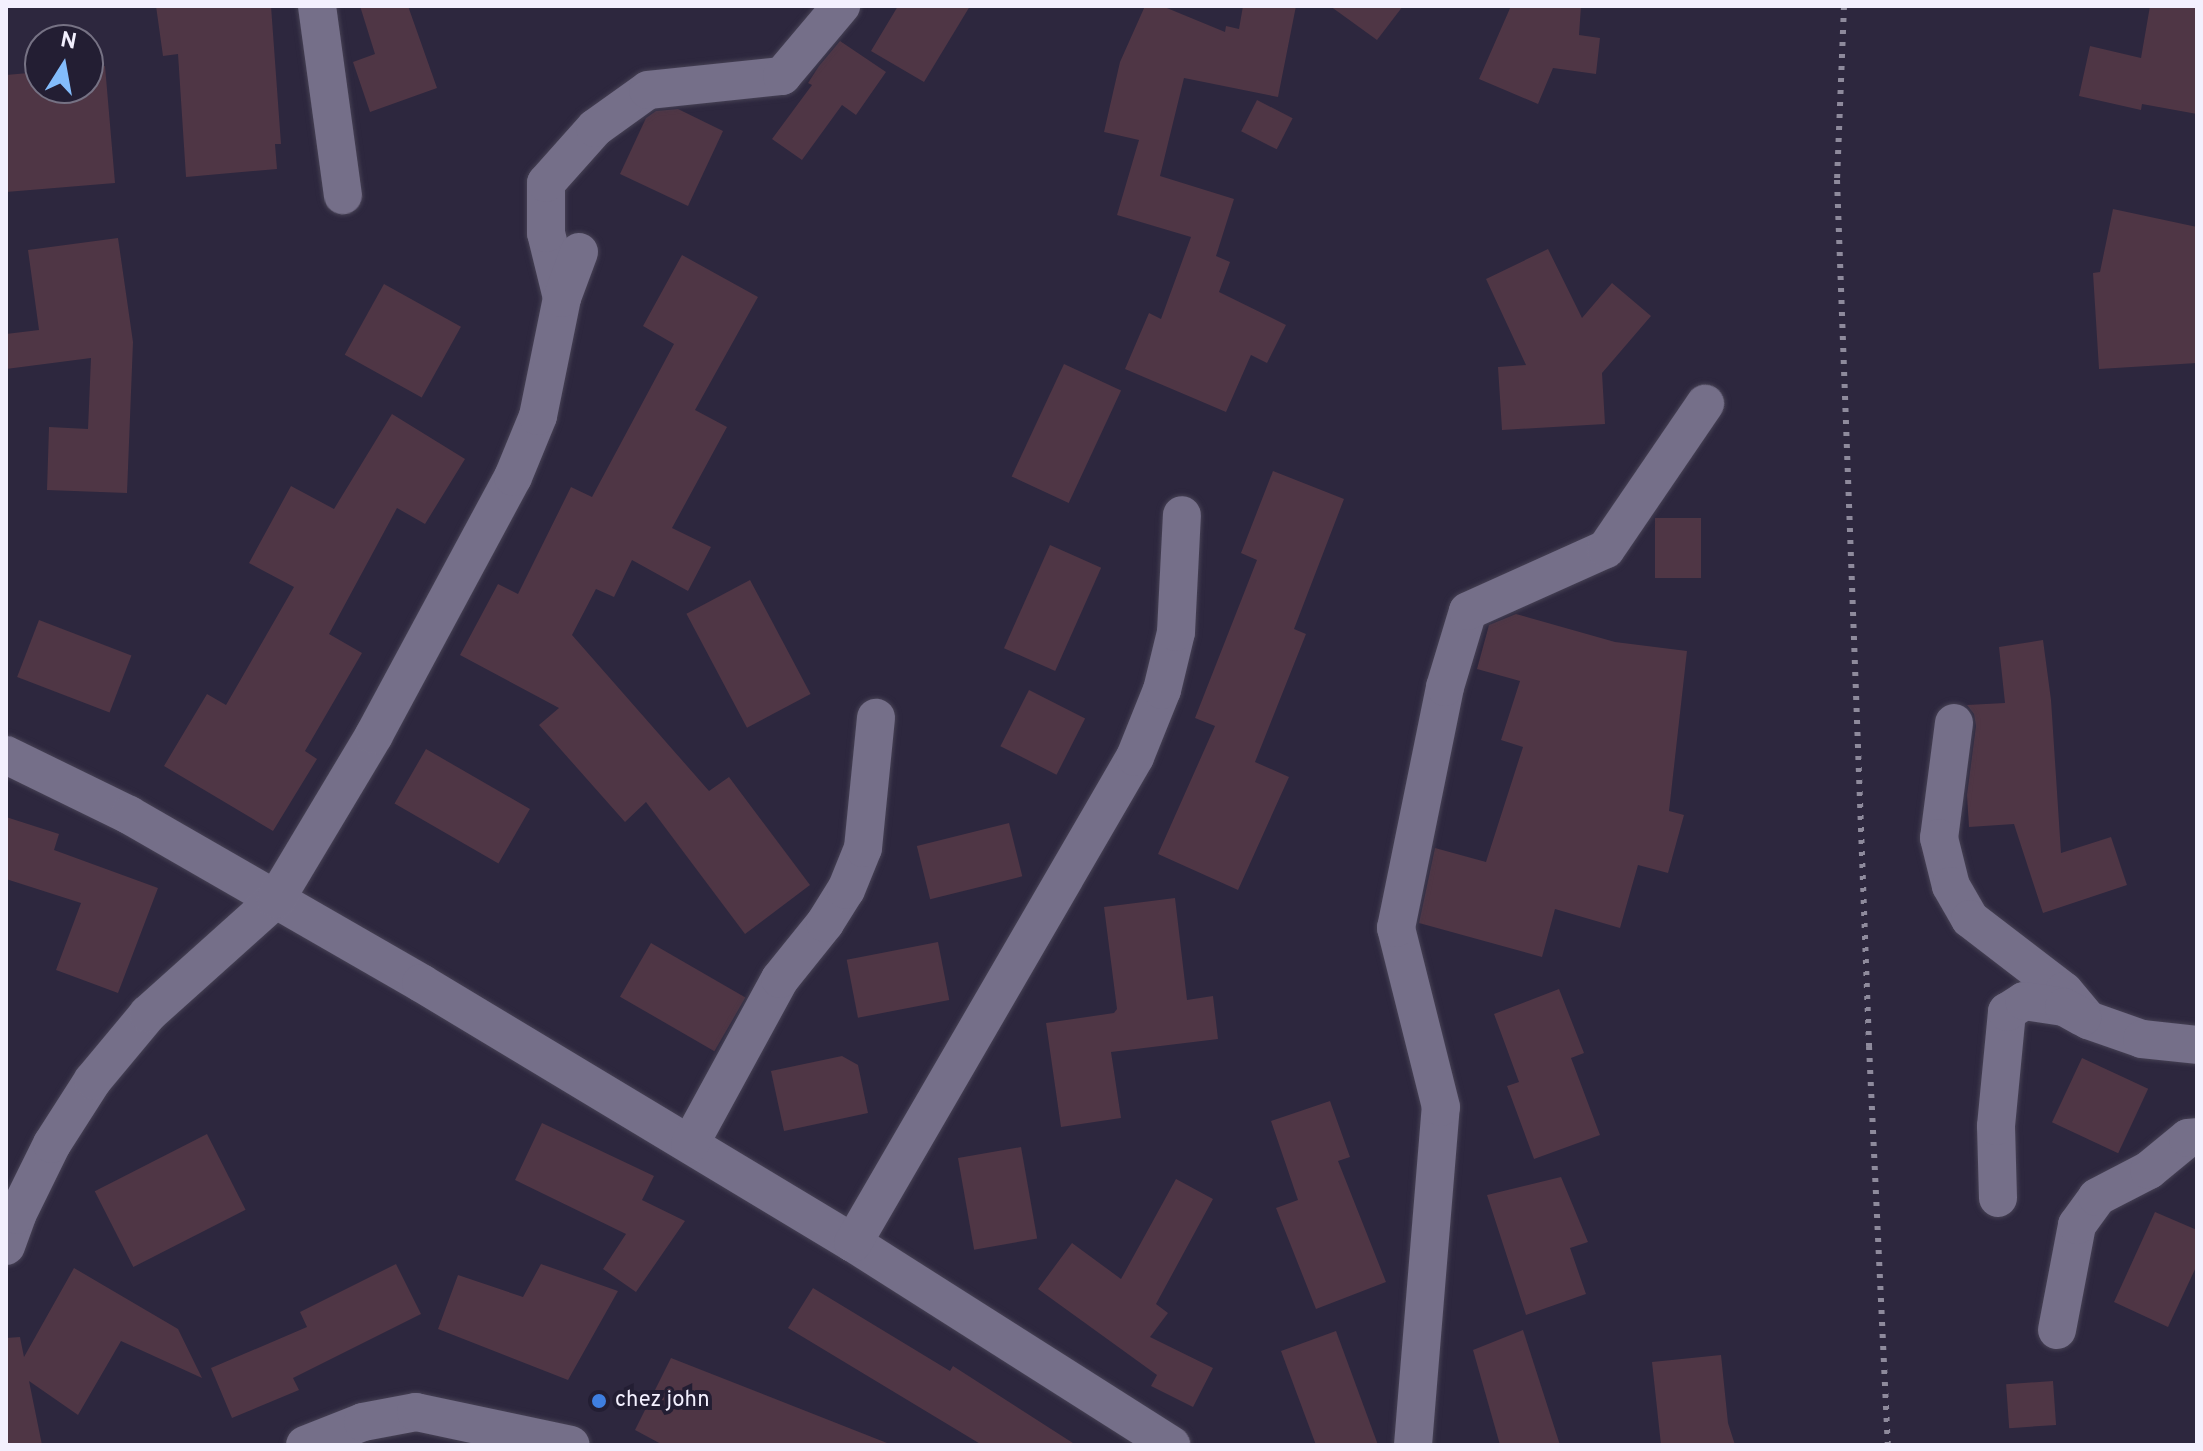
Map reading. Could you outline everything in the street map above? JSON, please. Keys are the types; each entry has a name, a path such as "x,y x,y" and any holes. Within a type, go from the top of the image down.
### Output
{"street":[{"path":"317,6 343,195"},
{"path":"562,298 546,233 546,183 595,128 648,90 782,76 841,6"},
{"path":"6,1246 17,1215 52,1144 93,1080 148,1014 276,899 374,735 513,477 538,416 562,298 579,252"},
{"path":"1413,1445 1441,1107 1396,928 1445,687 1468,611 1606,549 1705,404"},
{"path":"853,1243 1135,757 1162,690 1176,632 1182,515"},
{"path":"690,1144 780,979 825,923 846,890 863,848 876,718"},
{"path":"1954,723 1939,838 1951,886 1970,919 2064,991 2088,1020"},
{"path":"6,755 129,815 690,1144 853,1243 1171,1445"},
{"path":"1998,1198 1996,1126 2007,1012 2016,1004 2038,1002 2064,1007 2088,1020 2142,1039 2197,1045"},
{"path":"2057,1330 2077,1225 2097,1197 2149,1170 2188,1138 2197,1137"},
{"path":"305,1445 363,1422 416,1412 571,1445"}],"building":[{"path":"156,6 271,6 281,144 275,144 277,169 186,177 178,54 163,56"},
{"path":"360,6 408,6 437,88 370,112 353,62 375,54"},
{"path":"898,6 970,6 924,82 871,51"},
{"path":"1145,6 1162,6 1225,32 1226,26 1239,29 1243,6 1296,6 1278,97 1184,78 1160,176 1234,199 1216,256 1230,262 1219,292 1286,325 1267,363 1251,355 1226,412 1125,369 1149,313 1161,319 1191,237 1117,215 1139,140 1104,132 1120,62"},
{"path":"1330,6 1403,6 1377,40"},
{"path":"1511,6 1581,6 1579,35 1600,38 1596,74 1553,68 1538,104 1479,79"},
{"path":"2150,6 2197,6 2197,114 2142,104 2141,110 2079,96 2090,46 2141,58"},
{"path":"840,41 886,72 856,115 842,105 802,160 772,139 812,85 808,83 819,66"},
{"path":"104,66 115,183 6,192 6,75 24,73 24,104 104,104"},
{"path":"1257,100 1293,118 1277,149 1241,131"},
{"path":"678,109 723,131 688,206 620,174 646,118 656,111"},
{"path":"2113,209 2197,227 2197,363 2099,369 2093,273 2100,272"},
{"path":"118,238 133,342 127,493 47,490 49,427 88,429 91,358 6,369 6,334 39,330 28,250"},
{"path":"1548,249 1582,318 1612,283 1651,316 1602,373 1605,424 1502,430 1498,367 1526,365 1486,279"},
{"path":"682,255 758,297 695,410 727,427 672,528 711,547 688,591 632,560 614,597 596,589 572,635 709,791 729,777 810,885 745,934 646,802 625,822 539,725 559,708 460,655 498,584 518,594 571,487 592,497 674,344 643,326"},
{"path":"384,284 461,327 422,398 345,355"},
{"path":"1064,364 1121,391 1069,503 1012,476"},
{"path":"392,414 465,459 425,524 397,508 329,634 362,653 305,751 317,759 273,831 164,766 207,694 226,705 294,587 249,563 291,486 334,509"},
{"path":"1273,471 1344,499 1294,629 1306,634 1255,762 1289,777 1238,890 1158,854 1215,726 1195,718 1257,560 1241,553"},
{"path":"1655,518 1701,518 1701,578 1655,578"},
{"path":"1050,545 1101,568 1055,671 1004,648"},
{"path":"750,580 811,694 747,728 686,614"},
{"path":"1516,614 1615,642 1687,651 1669,811 1684,815 1668,873 1638,865 1620,928 1555,909 1542,957 1419,923 1435,848 1486,862 1523,747 1501,740 1520,681 1477,669 1489,625"},
{"path":"39,620 131,655 110,712 17,677"},
{"path":"2043,640 2051,700 2061,853 2111,837 2127,885 2043,913 2014,824 1969,827 1967,795 1976,726 1974,714 1967,705 2005,703 1999,647"},
{"path":"1029,690 1085,719 1057,775 1000,746"},
{"path":"426,749 530,809 498,864 394,804"},
{"path":"6,817 59,834 54,850 158,888 118,993 56,970 81,903 6,879"},
{"path":"1009,823 1022,876 930,899 917,846"},
{"path":"1175,898 1187,1000 1213,996 1218,1039 1111,1052 1121,1118 1061,1127 1046,1023 1114,1013 1117,1009 1104,907"},
{"path":"938,942 949,1000 858,1018 847,960"},
{"path":"651,943 745,998 714,1051 620,997"},
{"path":"1559,989 1584,1053 1571,1058 1600,1135 1534,1159 1507,1086 1519,1082 1494,1014"},
{"path":"842,1056 858,1065 868,1113 784,1131 771,1071"},
{"path":"2082,1058 2148,1089 2118,1153 2052,1122"},
{"path":"1330,1101 1350,1157 1338,1161 1386,1282 1316,1309 1276,1208 1298,1200 1271,1121"},
{"path":"542,1123 654,1176 642,1200 685,1221 636,1292 603,1269 626,1234 515,1180"},
{"path":"207,1134 246,1210 133,1267 95,1191"},
{"path":"1021,1147 1037,1239 974,1250 958,1158"},
{"path":"1561,1177 1588,1242 1570,1248 1586,1294 1526,1315 1487,1195"},
{"path":"1176,1179 1213,1199 1156,1304 1168,1313 1150,1337 1213,1368 1193,1407 1151,1386 1157,1375 1038,1289 1072,1243 1121,1279"},
{"path":"2155,1212 2197,1230 2197,1265 2168,1327 2114,1302"},
{"path":"396,1264 421,1314 293,1378 299,1390 232,1418 211,1368 307,1327 300,1312"},
{"path":"541,1264 618,1291 568,1380 438,1329 458,1275 523,1297"},
{"path":"74,1268 178,1329 202,1378 121,1341 78,1415 29,1381 42,1445 6,1445 6,1338 20,1337 24,1357"},
{"path":"813,1288 950,1371 953,1366 1076,1445 982,1445 788,1328"},
{"path":"1523,1330 1560,1445 1500,1445 1473,1350"},
{"path":"1336,1331 1378,1445 1316,1445 1281,1351"},
{"path":"1721,1355 1728,1423 1735,1445 1661,1445 1652,1362"},
{"path":"671,1358 887,1445 663,1445 635,1430"},
{"path":"2053,1381 2056,1425 2009,1428 2006,1384"}],"railway":[{"path":"1844,6 1837,180 1869,1046 1888,1445"}],"place":[{"name":"chez john","path":"599,1401"}]}
